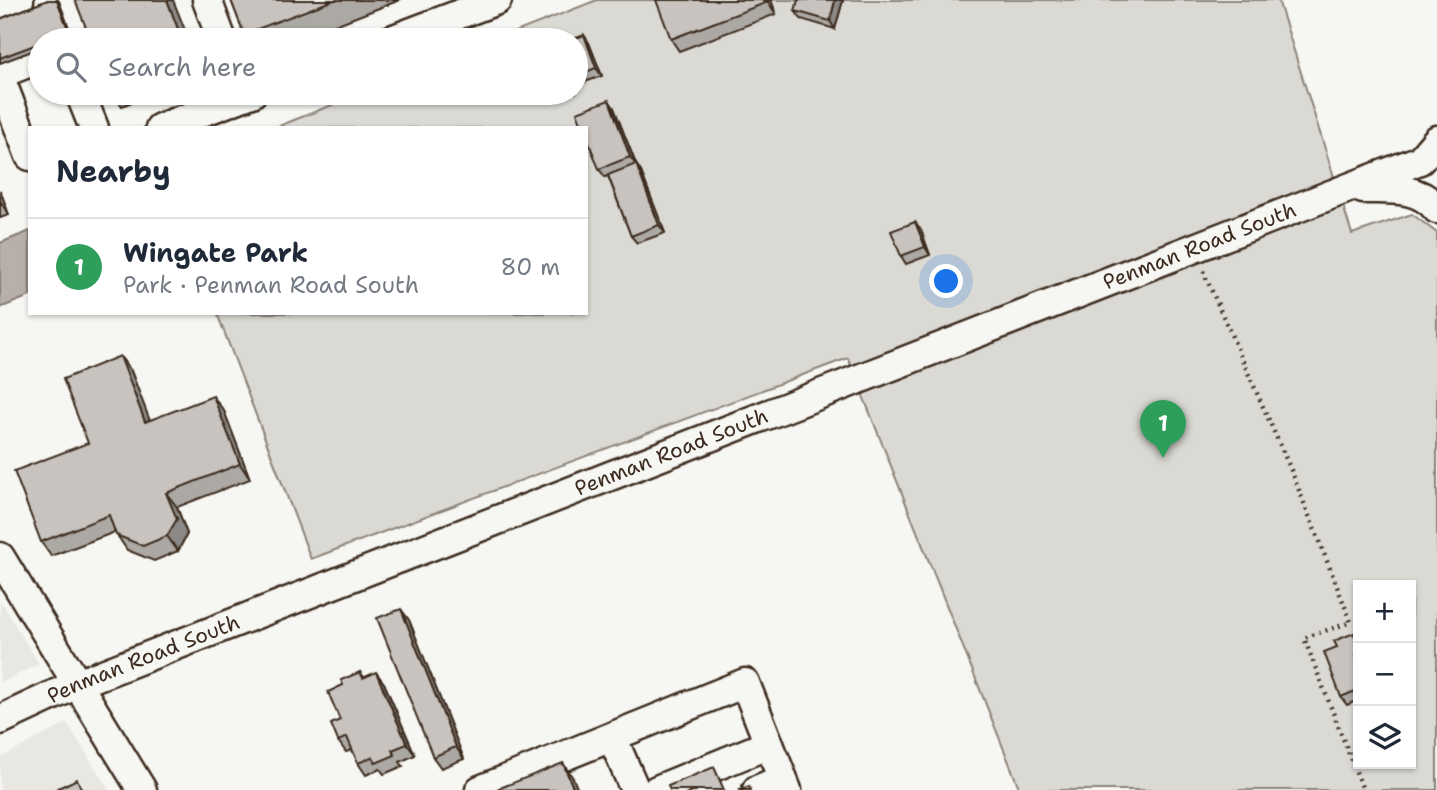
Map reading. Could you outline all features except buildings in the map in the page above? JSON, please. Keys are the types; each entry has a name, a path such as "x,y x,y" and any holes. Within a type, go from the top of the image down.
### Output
{"street":[{"path":"0,7 19,0"},
{"path":"207,0 218,28"},
{"path":"423,28 497,0"},
{"path":"28,63 0,76 28,151"},
{"path":"85,105 93,126"},
{"path":"165,126 218,105"},
{"path":"1435,206 1426,185 1427,163 1436,141"},
{"name":"Penman Road South","path":"0,720 77,684 1420,160 1436,141"},
{"name":"Penman Road South","path":"1346,189 1400,189 1416,193 1435,206"},
{"path":"0,557 142,790"},
{"path":"480,790 745,684 785,785 757,790"},
{"path":"612,737 635,790"},
{"path":"657,790 769,744"}],"path":[{"path":"331,10 337,28"},
{"path":"1194,249 1291,470 1351,622 1304,638 1363,790"}],"shaded area":[{"path":"597,0 1278,0 1352,234 1412,214 1437,233 1437,790 1020,790 848,358 311,559 218,315 588,315 588,126 279,126 332,105 588,105 588,28 526,28"},
{"path":"28,232 28,297 0,308 0,243"},
{"path":"0,600 39,664 0,683"},
{"path":"67,723 109,790 0,790 0,758"}],"place":[{"name":"Wingate Park","path":"1163,458"}]}
